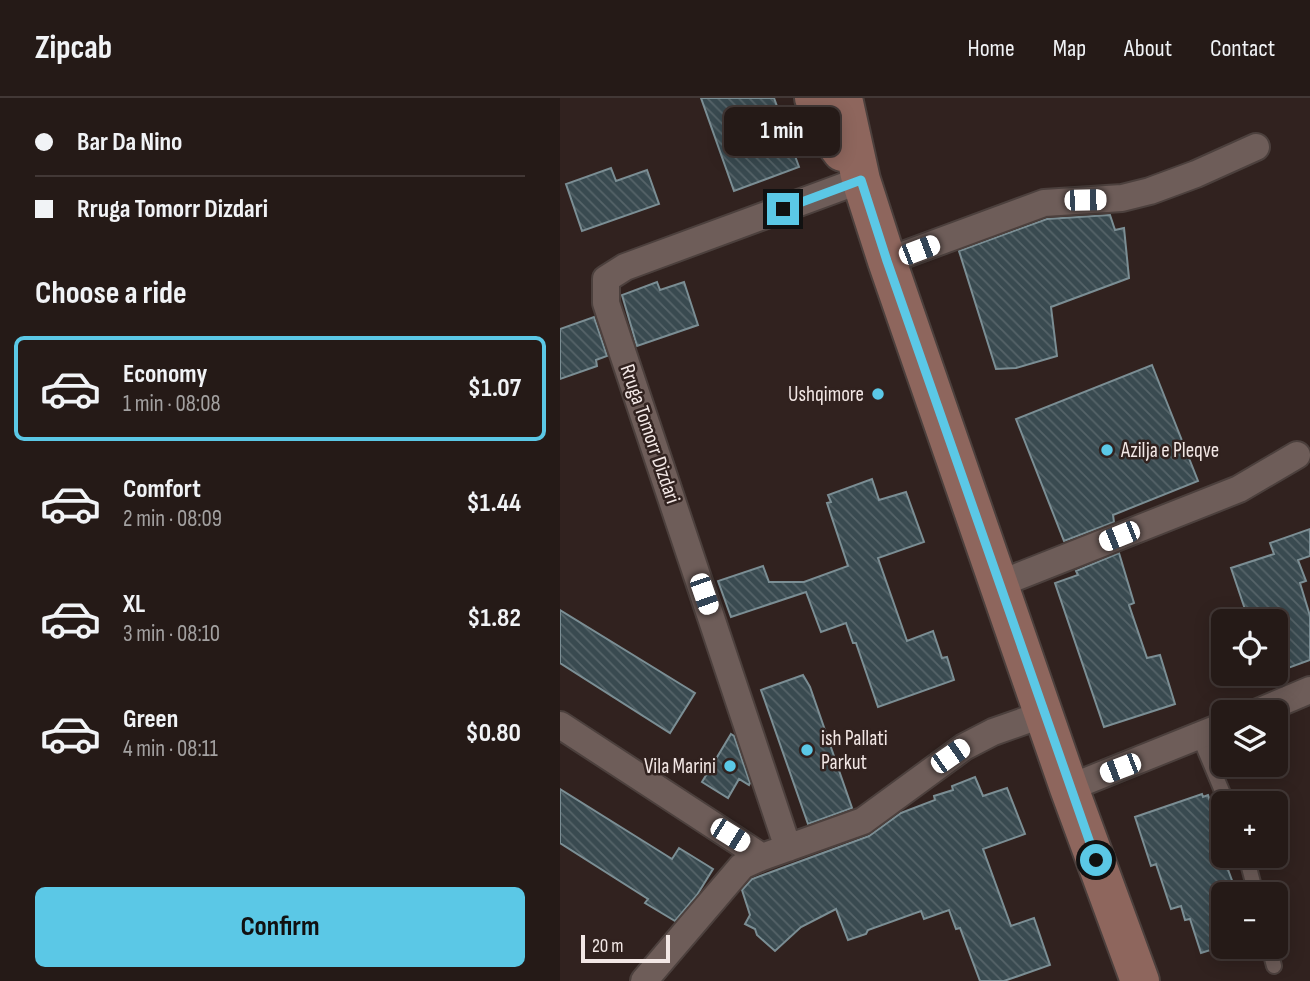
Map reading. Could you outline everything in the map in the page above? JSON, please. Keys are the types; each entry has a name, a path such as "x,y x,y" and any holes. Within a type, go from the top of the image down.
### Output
{"main road":[{"path":"814,98 833,140 861,180"},
{"path":"843,98 861,180 887,261 1069,788 1140,981"}],"street":[{"path":"887,261 1044,203 1122,198 1150,191 1256,147"},
{"name":"Rruga Tomorr Dizdari","path":"788,848 606,303 607,279 625,267 861,180"},
{"path":"999,584 1239,489 1297,455"},
{"path":"1286,700 1310,690"},
{"path":"644,981 742,866 863,821 964,747 993,732 1044,714"},
{"path":"560,725 762,857"},
{"path":"1069,788 1211,731"}],"lane":[{"path":"1199,736 1222,791"},
{"path":"1272,959 1274,966"}],"building":[{"path":"701,98 774,98 799,167 734,191"},
{"path":"611,168 616,181 647,170 659,204 582,231 566,184"},
{"path":"1110,215 1115,230 1124,228 1129,278 1051,307 1057,356 1016,368 996,369 959,251 1047,219"},
{"path":"657,282 660,290 684,282 698,325 637,346 622,295"},
{"path":"594,317 607,356 596,360 597,366 560,379 560,329"},
{"name":"Azilja e Pleqve","path":"1152,365 1198,481 1113,515 1114,522 1064,541 1016,419"},
{"path":"872,479 879,500 906,492 924,542 878,558 907,641 933,631 942,658 947,657 954,680 878,707 856,643 853,643 846,623 821,632 806,592 731,617 718,581 763,566 769,582 804,582 848,566 827,503 831,502 828,495"},
{"path":"1310,529 1310,556 1298,560 1306,581 1300,583 1310,616 1310,660 1288,668 1288,609 1245,609 1231,568 1274,554 1270,543"},
{"path":"1119,553 1134,603 1129,605 1147,658 1160,655 1175,704 1104,727 1055,583 1078,575 1076,571"},
{"path":"560,610 695,693 670,733 560,663"},
{"name":"ish Pallati Parkut","path":"803,675 810,687 852,808 808,824 761,690"},
{"name":"Vila Marini","path":"731,734 750,783 749,785 739,779 728,798 702,782"},
{"path":"975,777 983,796 1007,788 1025,834 983,849 1011,926 1034,918 1050,965 1004,981 980,981 960,928 956,929 949,910 924,919 921,911 848,940 836,909 801,927 775,951 757,935 755,929 745,924 750,915 742,890 752,879 869,836 901,813 935,800 934,796 953,790 952,786"},
{"path":"560,789 672,859 679,848 713,869 697,895 675,921 645,903 648,899 560,843"},
{"path":"1202,794 1203,797 1208,795 1211,804 1211,868 1227,868 1233,882 1211,882 1211,950 1201,953 1190,919 1185,920 1181,906 1171,909 1156,864 1151,866 1135,817"}],"place":[{"name":"Ushqimore","path":"878,394"},
{"name":"Azilja e Pleqve","path":"1107,450"},
{"name":"ish Pallati Parkut","path":"807,750"},
{"name":"Vila Marini","path":"730,766"}],"route":[{"path":"783,209 861,180 1096,860"}]}
